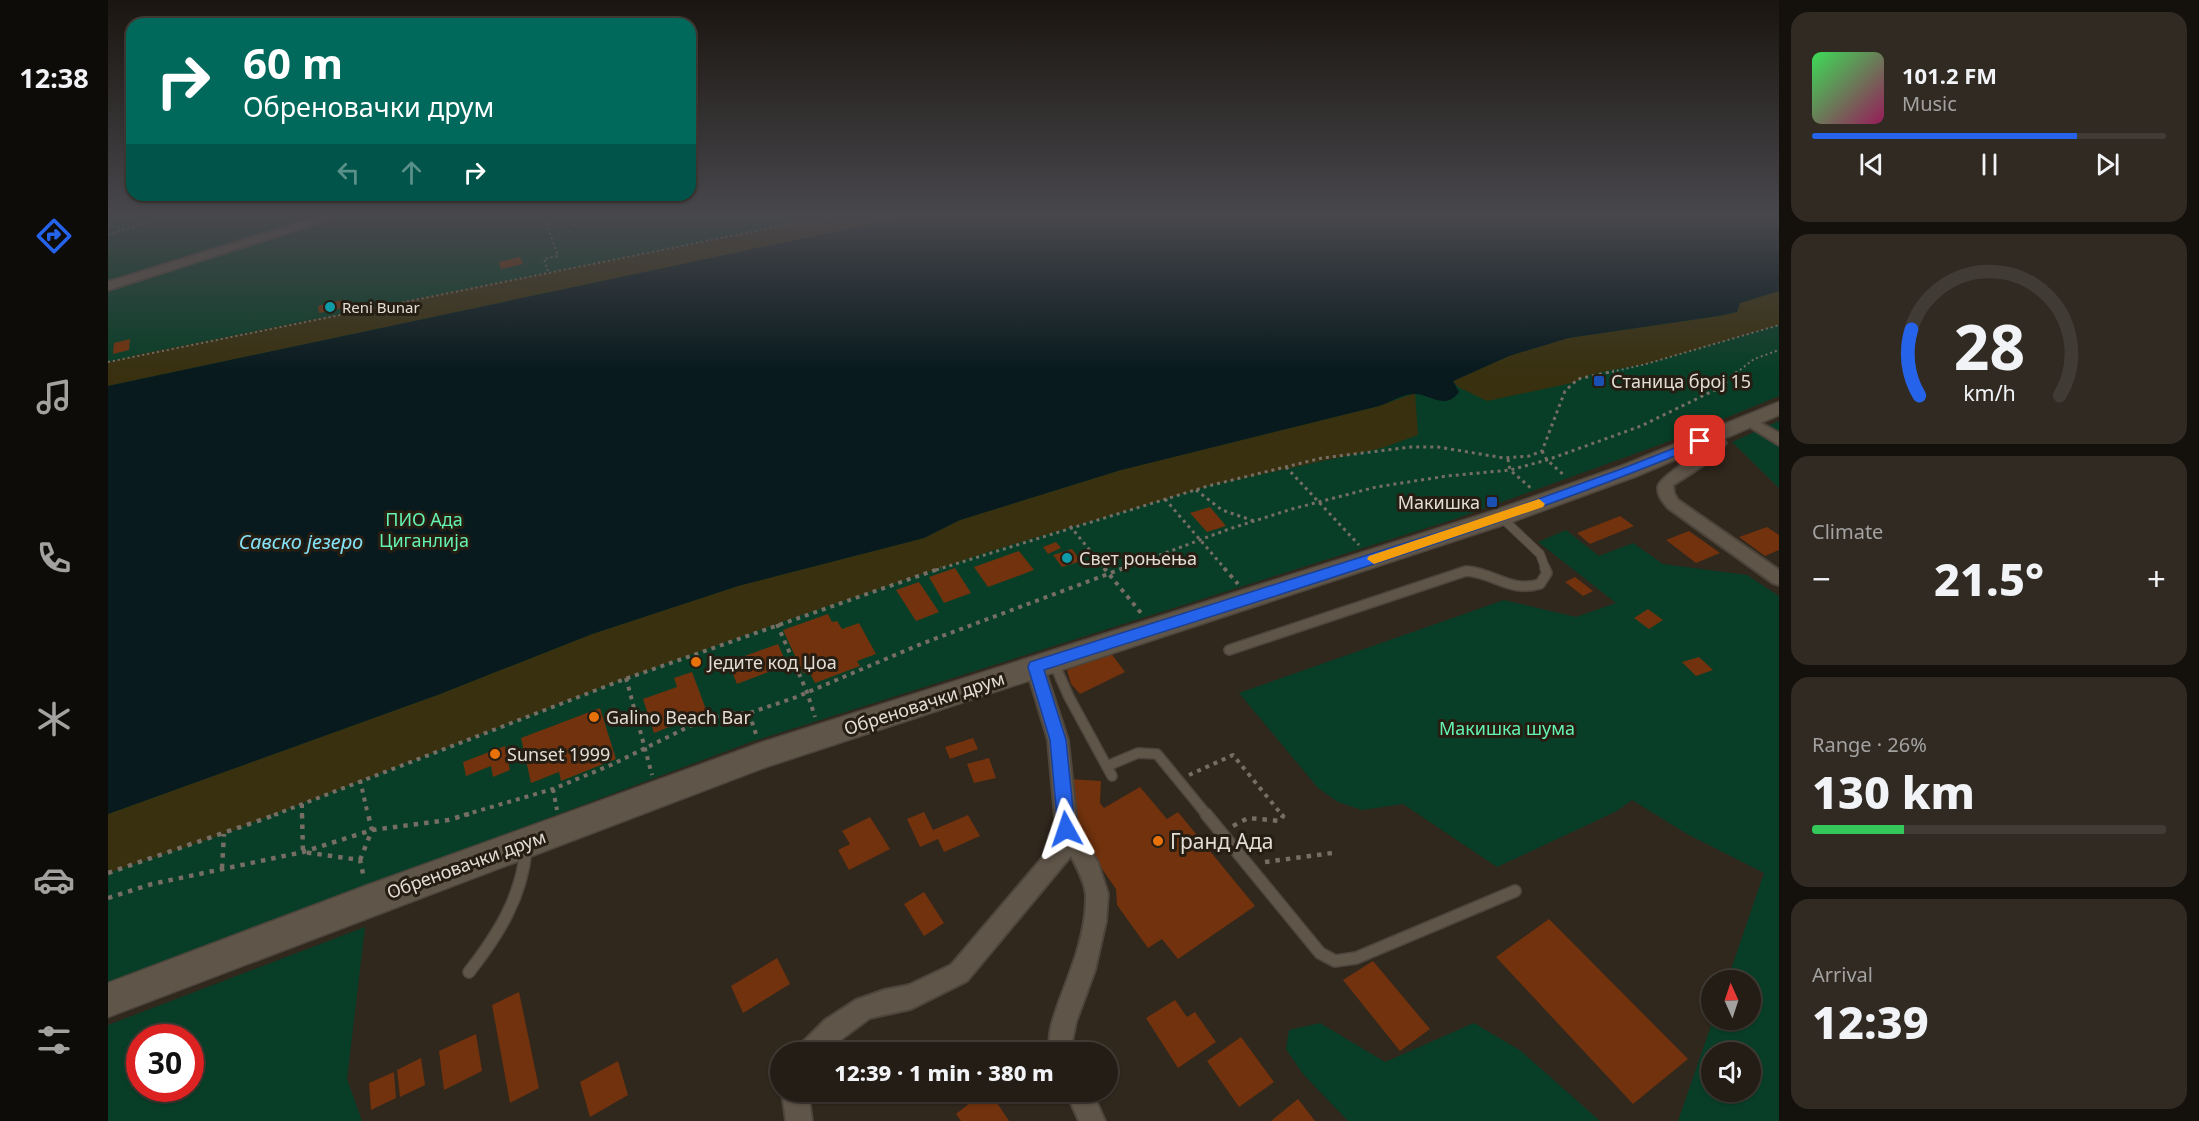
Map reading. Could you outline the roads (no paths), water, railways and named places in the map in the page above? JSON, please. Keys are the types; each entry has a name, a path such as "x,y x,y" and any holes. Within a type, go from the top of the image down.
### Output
{"street":[{"path":"108,286 171,266"},
{"name":"Обреновачки друм","path":"108,1000 657,793 821,736 1501,517 1579,489 1779,408"},
{"path":"1750,421 1779,440"},
{"path":"1715,435 1719,443 1705,457 1667,482 1666,494 1673,504 1779,579"},
{"path":"1044,664 1058,740 1065,818 1072,839 1090,870 1097,894 1095,921 1083,970 1064,1022 1060,1042"},
{"path":"821,1042 834,1029 864,1008 911,998 959,973 1072,839"},
{"path":"796,1102 799,1121"},
{"path":"1083,1102 1092,1121"}],"lane":[{"path":"1229,650 1466,571 1480,572 1520,589 1540,584 1547,573 1540,554 1501,517"},
{"path":"1044,664 1069,697 1110,771 1141,752 1150,751 1157,754 1320,953 1335,961 1356,958 1515,891"},
{"path":"470,972 488,948 511,908 524,869 526,850 524,843"}],"water":[{"name":"Савско језеро","path":"672,266 1779,266 1779,291 1740,303 1737,312 1568,338 1509,356 1453,381 1459,392 1449,400 1437,400 1415,394 1406,395 1379,406 1121,470 960,520 924,538 738,586 592,634 440,694 108,814 108,386"}],"place":[{"name":"Reni Bunar","path":"330,307"},
{"name":"Станица број 15","path":"1599,381"},
{"name":"Макишка","path":"1492,502"},
{"name":"Свет роњења","path":"1067,558"},
{"name":"Једите код Џоа","path":"696,662"},
{"name":"Galino Beach Bar","path":"594,717"},
{"name":"Sunset 1999","path":"495,754"},
{"name":"Гранд Ада","path":"1158,841"}],"park label":[{"name":"ПИО Ада Циганлија","path":"424,529"},
{"name":"Макишка шума","path":"1507,728"}]}
